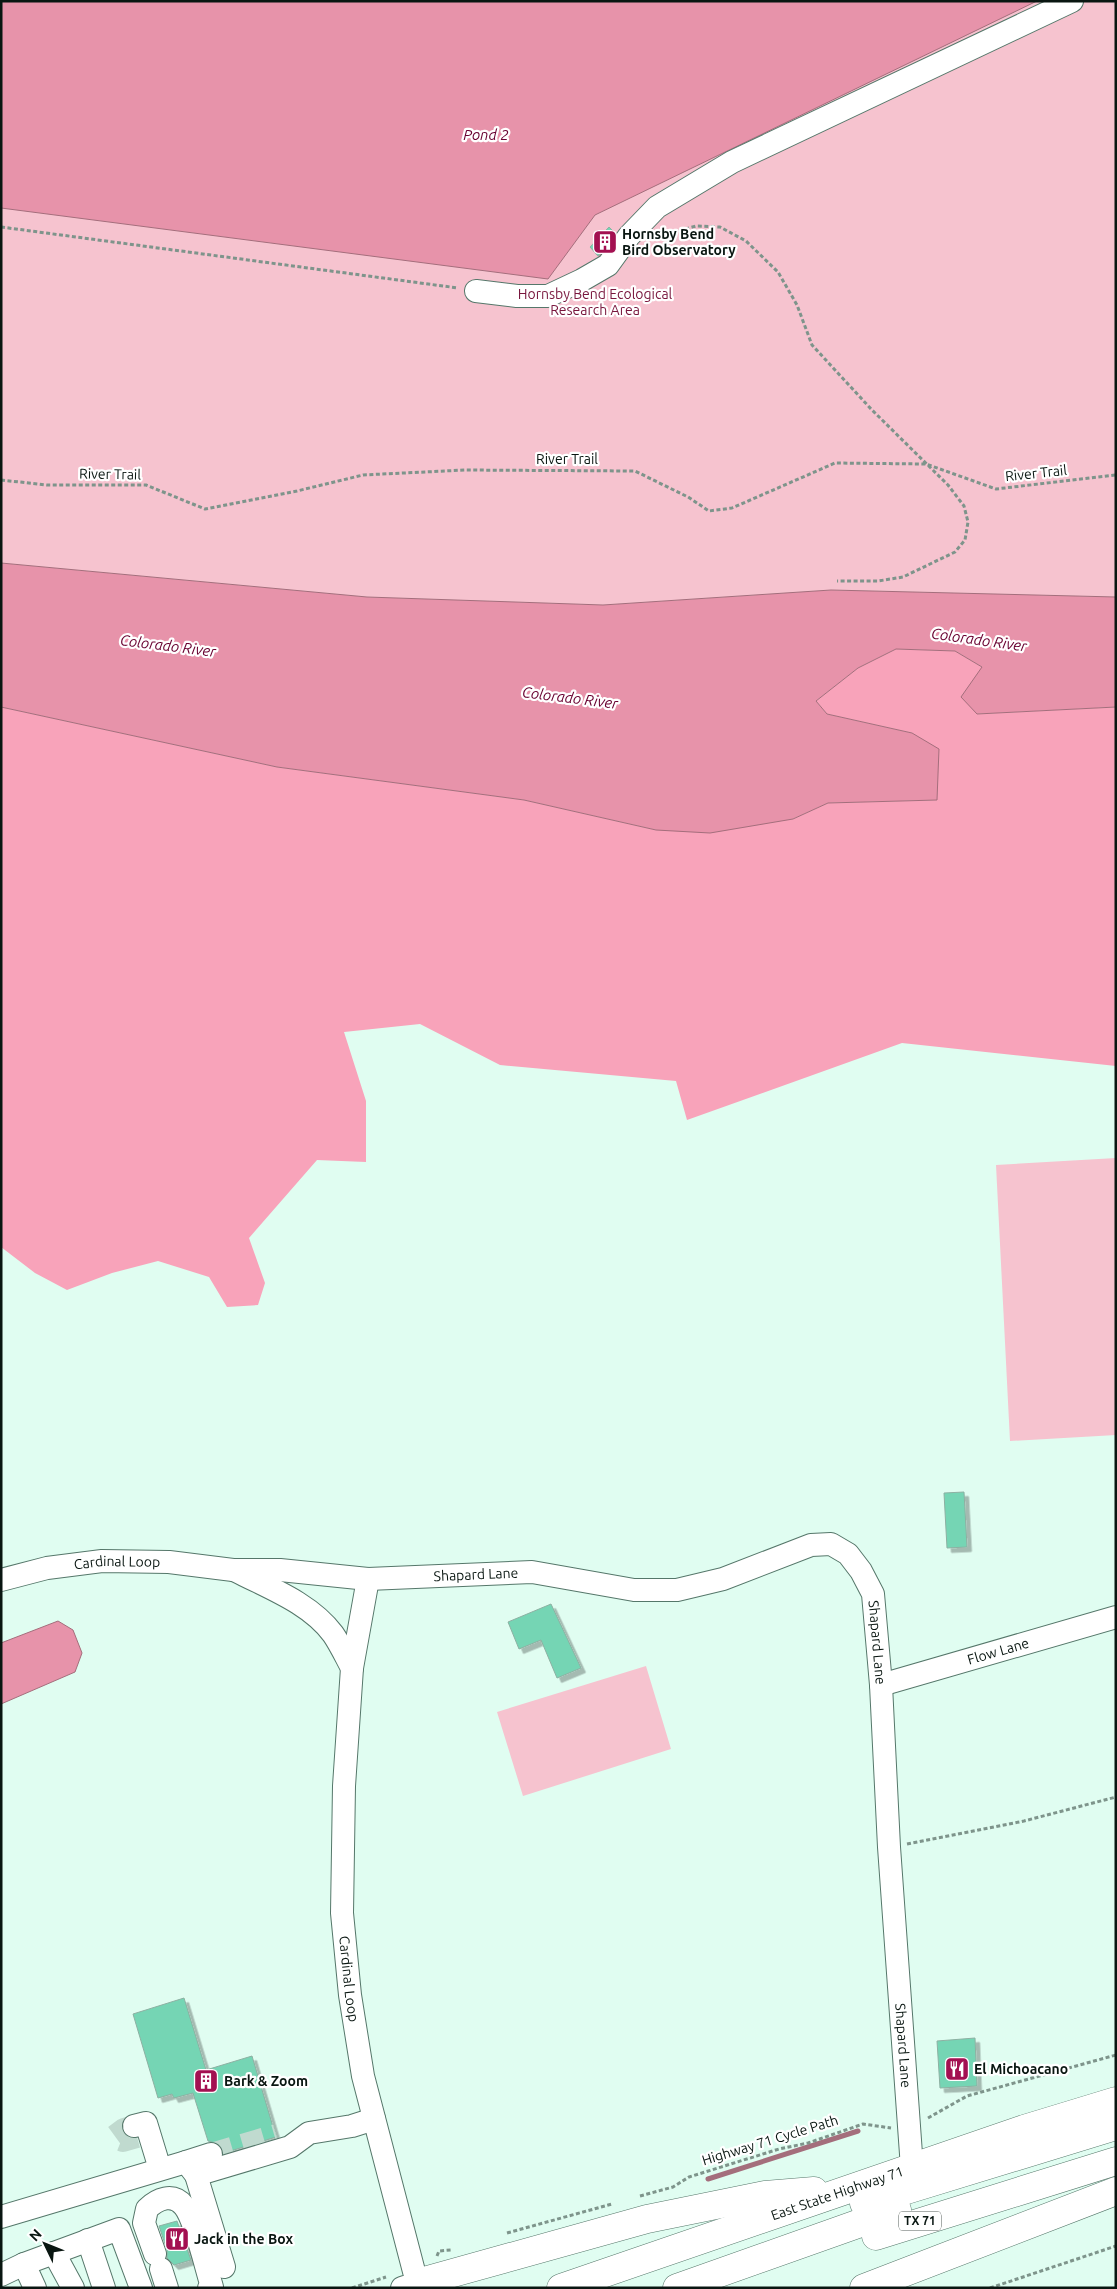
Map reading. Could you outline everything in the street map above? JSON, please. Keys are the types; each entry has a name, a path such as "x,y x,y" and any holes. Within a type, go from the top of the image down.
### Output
{"highway":[{"name":"East State Highway 71","path":"561,2288 1024,2129 1116,2101"},
{"path":"616,2288 842,2210 1116,2126"},
{"path":"677,2288 920,2202 1116,2144"},
{"name":"TX 71","path":"726,2288 884,2233 1116,2161"},
{"path":"403,2282 647,2219 803,2190 843,2191"},
{"path":"864,2288 1116,2190"}],"street":[{"path":"476,291 517,296 548,296 608,265 628,236 657,207 732,162 1072,1"},
{"name":"Shapard Lane","path":"368,1579 532,1572 634,1590 676,1590 723,1579 811,1545 831,1544 848,1554 862,1571 873,1594 882,1685 889,1847 912,2168"},
{"name":"Cardinal Loop","path":"1,1580 47,1568 102,1561 169,1562 233,1570 280,1570 368,1579 352,1668 344,1786 342,1913 350,1995 363,2076 374,2119 403,2282"},
{"name":"Cardinal Loop","path":"233,1570 294,1601 316,1615 333,1634 352,1668"},
{"name":"Flow Lane","path":"882,1685 1116,1617"},
{"path":"276,2134 287,2131 309,2133 352,2126 374,2119"},
{"path":"142,2130 160,2169"},
{"path":"1,2217 160,2169 191,2168 290,2146 309,2133"},
{"path":"191,2168 211,2154"},
{"path":"191,2168 224,2267"},
{"path":"121,2230 153,2202 164,2198 183,2204 188,2212 210,2287"},
{"path":"147,2209 144,2223 161,2270"},
{"path":"1,2275 24,2264 117,2228 121,2230"},
{"path":"121,2230 141,2288"},
{"path":"88,2240 104,2288"},
{"path":"54,2253 72,2288"},
{"path":"24,2264 36,2288"}],"path":[{"path":"1,226 476,291"},
{"path":"628,236 640,242 696,226 704,226 720,227 746,242 778,272 797,305 812,345 926,464 948,484 964,506 968,522 965,540 955,552 903,578 878,581 837,581"},
{"name":"River Trail","path":"1,480 47,485 146,485 205,509 297,491 363,475 465,470 635,471 688,497 709,511 732,508 835,463 926,464 996,489 1116,475"},
{"path":"889,1847 1024,1822 1116,1796"},
{"name":"Highway 71 Cycle Path","path":"634,2198 673,2187 689,2176 779,2149 808,2143 854,2127 870,2124 885,2129 909,2124 936,2115 967,2096 1116,2055"},
{"path":"503,2234 615,2203"},
{"path":"990,2288 1116,2246"},
{"path":"436,2260 439,2251 460,2248"},
{"path":"352,2288 403,2282"}],"green space":[{"name":"Hornsby Bend Ecological Research Area","path":"1,1 1116,1 1116,597 831,590 603,605 367,597 1,563"},
{"path":"1116,1158 1116,1435 1010,1441 996,1165"},
{"path":"646,1666 671,1749 523,1796 497,1712"}],"shaded area":[{"path":"896,649 955,651 982,667 977,714 1116,707 1116,1066 902,1043 687,1120 676,1081 500,1065 420,1024 344,1032 366,1101 366,1162 317,1160 249,1238 265,1283 258,1305 227,1307 209,1277 158,1261 112,1273 67,1290 35,1273 1,1247 1,707 277,767 524,800 656,830 793,819 828,803 937,800 912,733 827,714 816,701 858,668"}],"water":[{"name":"Pond 2","path":"1,1 1037,1 595,215 548,279 1,208"},
{"name":"Colorado River","path":"1,563 367,597 603,605 831,590 1116,597 1116,707 977,714 961,697 982,667 955,651 896,649 858,668 816,701 827,714 912,733 939,749 937,800 828,803 793,819 710,833 656,830 524,800 277,767 1,707"},
{"path":"58,1621 73,1630 82,1653 75,1672 1,1704 1,1643"}],"building":[{"name":"Hornsby Bend Bird Observatory","path":"609,227 615,233 598,256 590,247"},
{"path":"964,1492 967,1547 947,1548 944,1493"},
{"path":"551,1604 581,1668 557,1678 541,1640 519,1649 508,1622"},
{"name":"Bark & Zoom","path":"184,1998 206,2070 252,2056 276,2137 224,2153 219,2144 208,2141 193,2093 174,2098 172,2094 158,2098 133,2014"},
{"name":"El Michoacano","path":"975,2038 977,2086 940,2088 937,2041"},
{"path":"177,2221 191,2260 174,2265 167,2258 167,2250 159,2226"}],"waterway":[{"path":"708,2179 858,2131"}],"tunnel":[{"path":"134,2126 124,2129 113,2137 123,2141 137,2137"},
{"path":"211,2154 276,2135"}],"place":[{"name":"Hornsby Bend Bird Observatory","path":"605,242"},
{"name":"El Michoacano","path":"957,2069"},
{"name":"Bark & Zoom","path":"206,2081"},
{"name":"Jack in the Box","path":"177,2239"}]}
